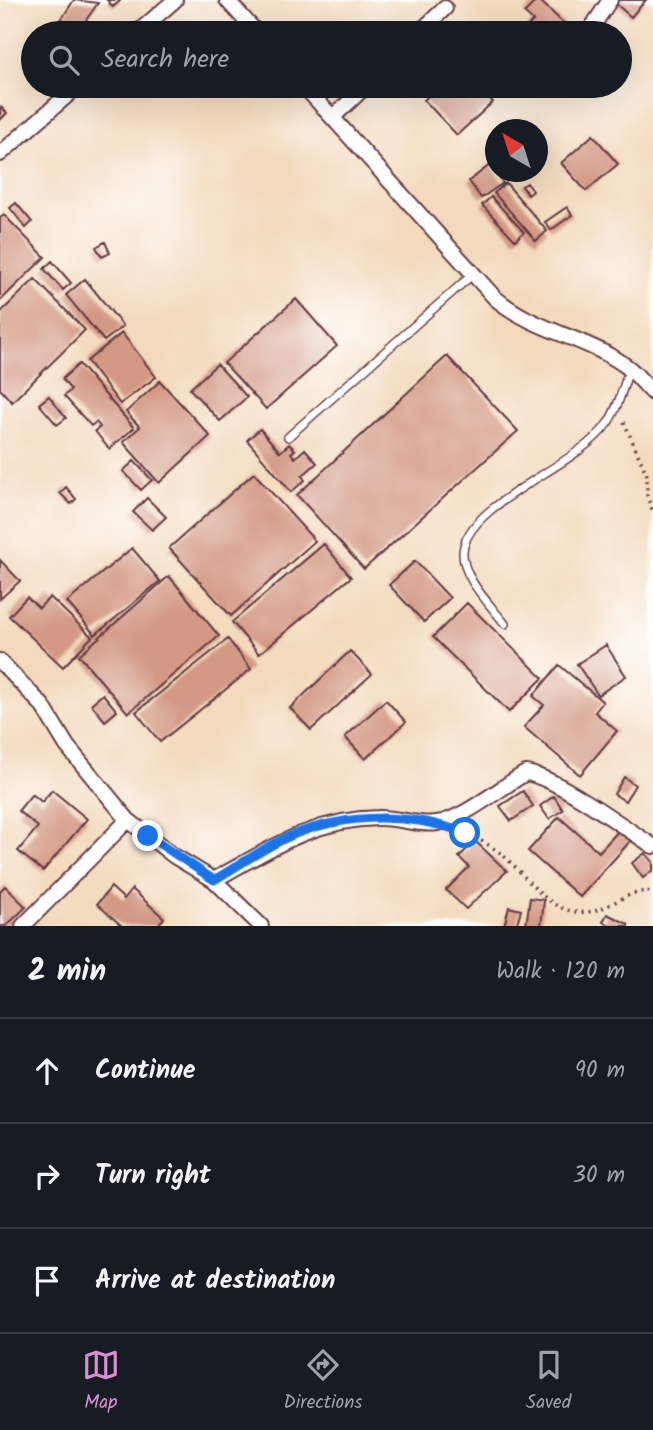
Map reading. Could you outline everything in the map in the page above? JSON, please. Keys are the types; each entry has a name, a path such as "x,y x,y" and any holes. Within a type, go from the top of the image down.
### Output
{"street":[{"path":"151,21 175,0"},
{"path":"227,0 246,21"},
{"path":"596,21 610,0"},
{"path":"431,21 445,8"},
{"path":"0,154 64,98"},
{"path":"315,98 473,274 513,313 539,327 601,352 629,369 653,393"},
{"path":"333,117 353,98"},
{"path":"0,661 42,705 67,746 128,820 174,856 214,880 261,926"},
{"path":"214,880 293,835 333,823 385,818 437,823 529,773 621,822 653,846"},
{"path":"23,926 128,820"}],"lane":[{"path":"288,437 473,274"},
{"path":"505,624 469,577 463,552 469,531 485,512 591,442 608,423 629,369"}],"path":[{"path":"616,404 647,475 647,496 653,512"},
{"path":"437,823 484,841 559,908 578,912 597,911 632,893 653,892"}],"building":[{"path":"74,0 98,3 85,21 60,21"},
{"path":"107,0 121,0 113,7"},
{"path":"539,0 561,21 533,21 524,13"},
{"path":"618,0 646,0 631,17 615,3"},
{"path":"489,98 493,102 457,135 424,100"},
{"path":"0,108 7,113 0,120"},
{"path":"593,135 618,164 586,191 561,163"},
{"path":"485,169 485,182 503,183 481,198 469,181"},
{"path":"506,183 547,231 536,241 494,193"},
{"path":"527,183 533,191 528,195 522,186"},
{"path":"491,197 524,232 515,240 482,205"},
{"path":"16,203 32,222 26,228 10,208"},
{"path":"567,207 572,215 551,230 545,222"},
{"path":"4,215 45,257 0,301 0,218"},
{"path":"105,242 110,253 102,257 96,247"},
{"path":"52,261 71,283 63,290 44,269"},
{"path":"35,279 85,330 12,402 0,389 0,313"},
{"path":"85,279 123,326 104,341 66,295"},
{"path":"296,299 337,346 266,409 224,363"},
{"path":"122,333 156,377 120,404 87,361"},
{"path":"447,356 518,431 364,569 297,495"},
{"path":"79,364 134,428 109,449 95,431 100,427 96,422 91,426 64,396 71,390 62,379"},
{"path":"217,364 247,397 220,421 190,389"},
{"path":"160,381 210,436 159,483 123,442 140,427 126,412"},
{"path":"49,396 66,418 57,425 39,404"},
{"path":"260,429 280,452 289,444 295,450 291,453 295,458 305,449 317,463 302,476 305,480 291,492 247,440"},
{"path":"134,461 152,480 141,490 123,471"},
{"path":"254,473 315,541 231,616 169,548"},
{"path":"66,487 76,499 71,504 60,493"},
{"path":"147,498 166,517 152,530 133,512"},
{"path":"324,544 351,577 259,654 232,622"},
{"path":"132,548 160,581 95,635 67,602"},
{"path":"0,560 20,581 0,599"},
{"path":"415,561 450,598 424,622 389,585"},
{"path":"169,576 219,636 128,713 79,655"},
{"path":"27,597 39,608 50,597 92,637 63,667 9,616"},
{"path":"467,603 543,678 509,712 433,637"},
{"path":"228,639 251,669 160,742 136,712"},
{"path":"606,645 626,676 598,695 577,664"},
{"path":"350,651 372,674 311,730 290,708"},
{"path":"559,665 603,702 595,712 617,731 580,775 524,727 544,705 533,696"},
{"path":"103,694 117,711 105,721 91,704"},
{"path":"386,700 406,722 365,759 345,737"},
{"path":"624,777 635,785 625,801 614,794"},
{"path":"52,790 87,819 43,871 18,851 38,827 18,811 32,794 42,802"},
{"path":"523,791 533,806 511,821 500,806"},
{"path":"554,796 563,810 549,819 540,806"},
{"path":"559,817 599,852 622,827 634,837 580,897 528,851"},
{"path":"475,841 507,871 466,909 446,890 469,867 459,857"},
{"path":"645,853 653,862 653,870 643,878 632,863"},
{"path":"5,886 26,907 6,926 0,926 0,891"},
{"path":"111,887 124,899 132,889 164,918 157,926 122,926 97,904"},
{"path":"530,898 544,900 541,926 526,926"},
{"path":"509,907 521,910 516,926 504,926"},
{"path":"607,914 628,926 611,926 603,922"}],"route":[{"path":"148,836 174,856 214,880 293,835 333,823 404,818 437,823 465,833"}]}
